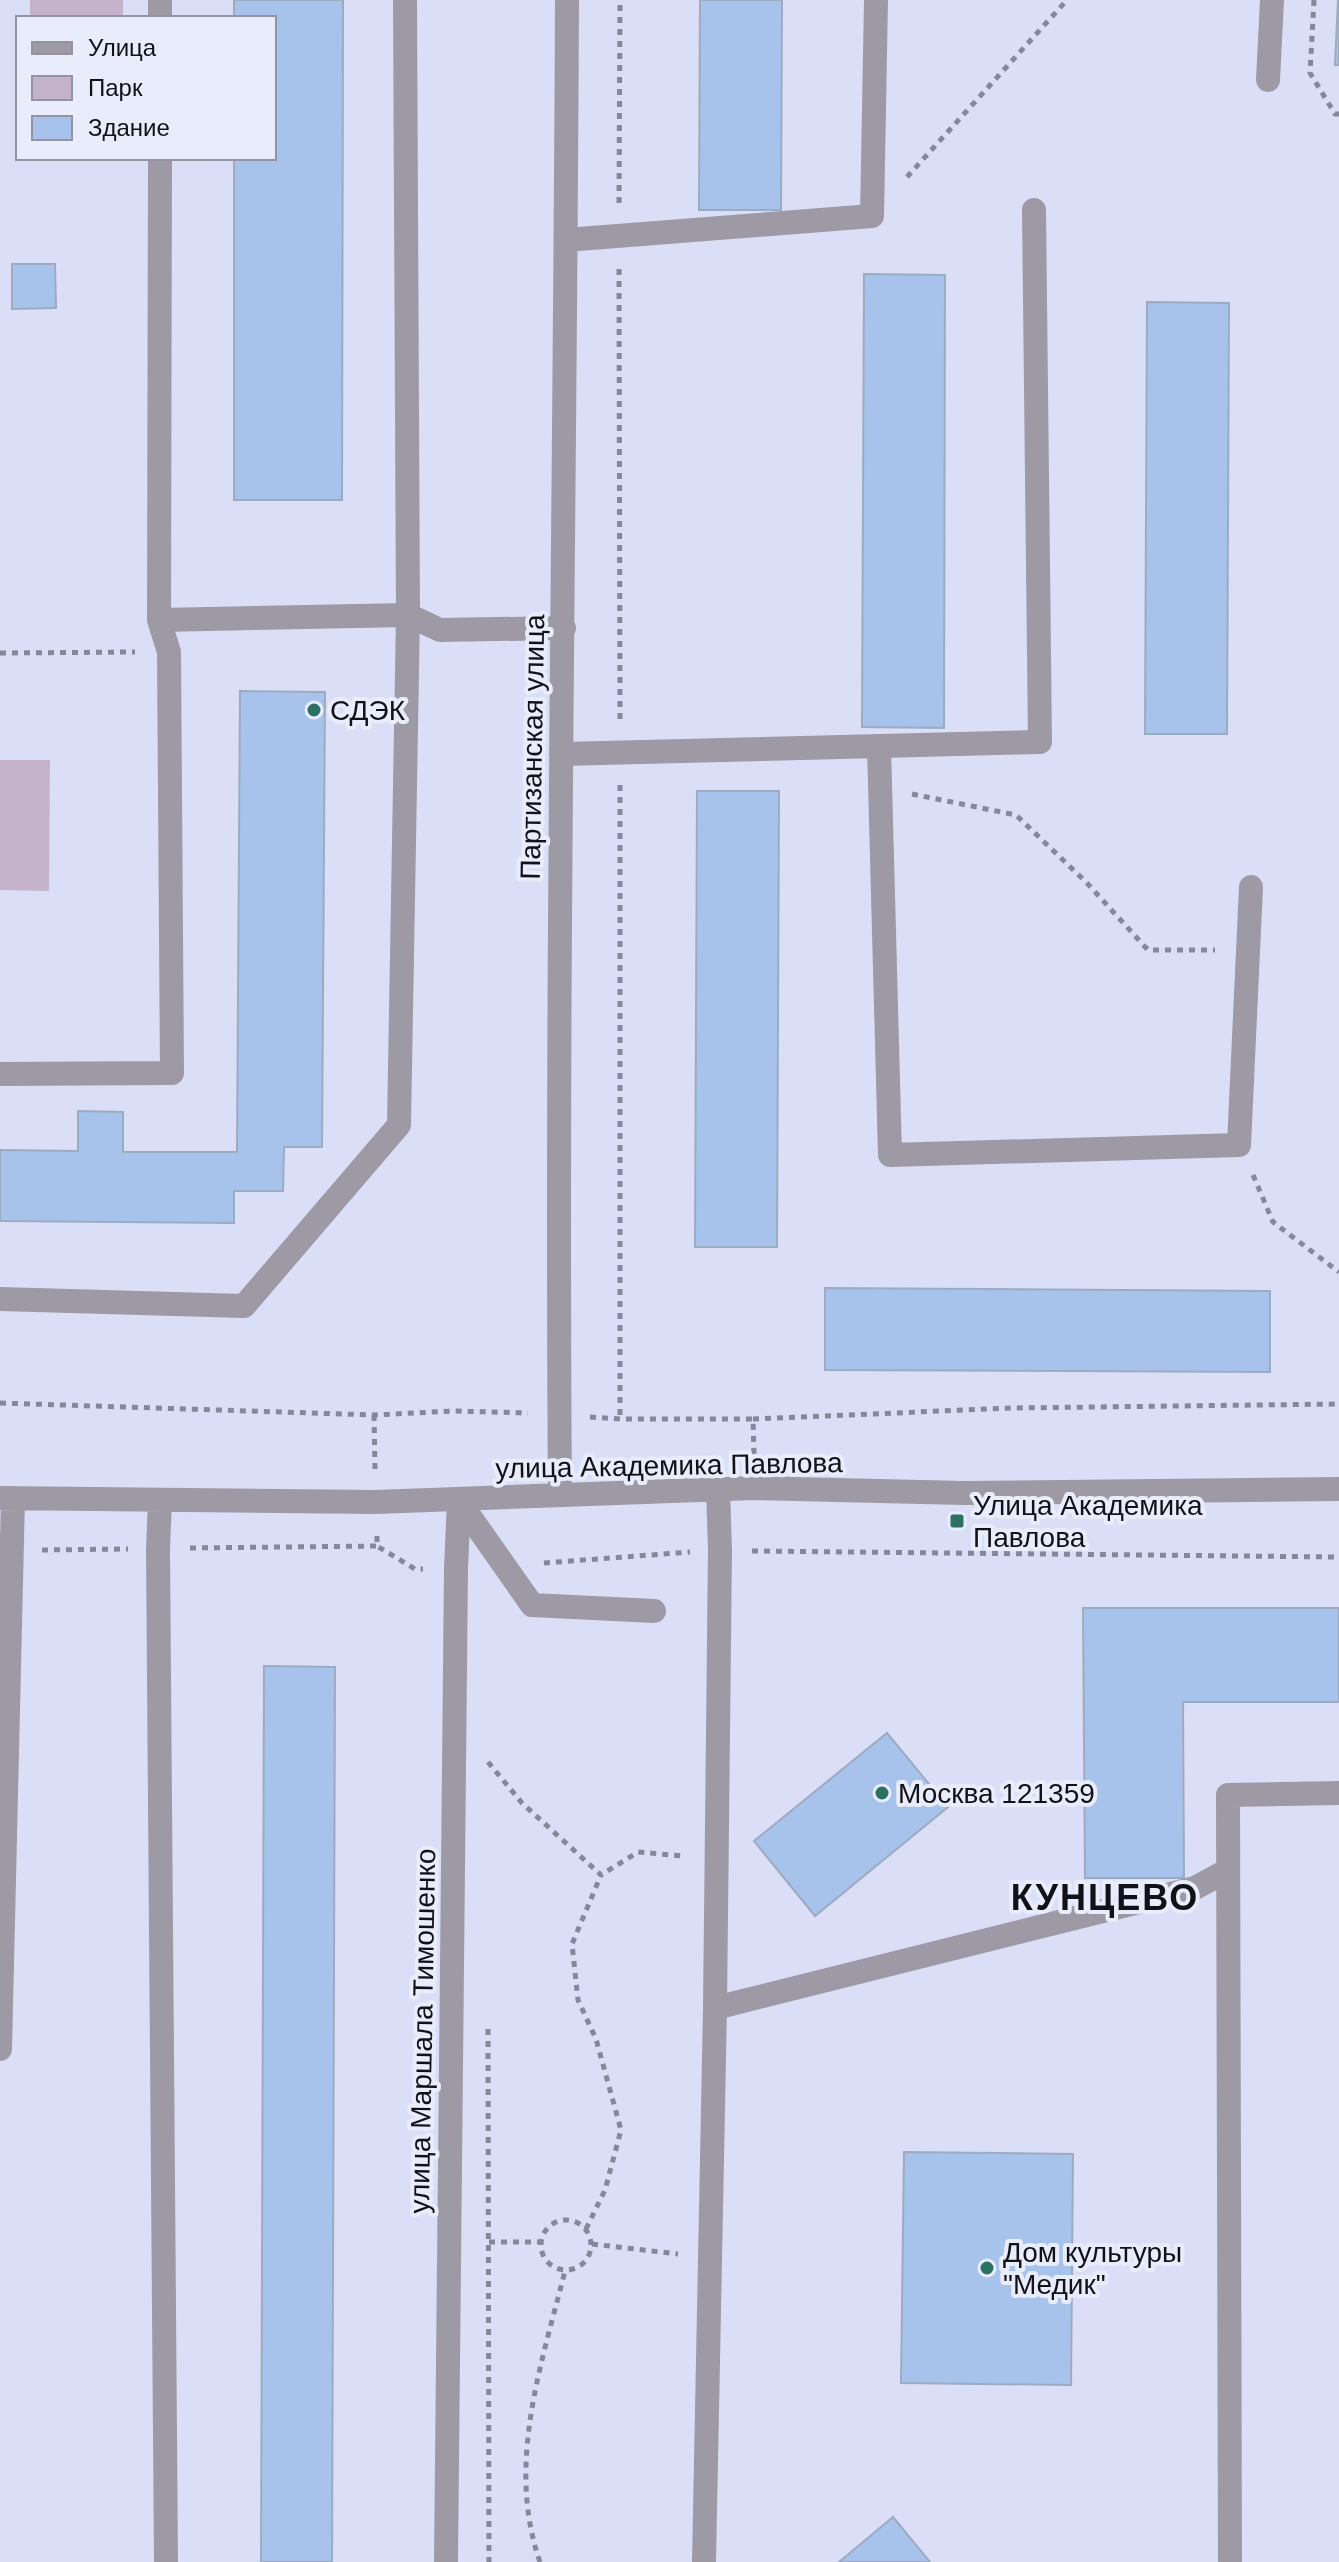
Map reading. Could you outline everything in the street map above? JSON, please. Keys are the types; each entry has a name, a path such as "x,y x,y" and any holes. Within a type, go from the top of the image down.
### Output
{"street":[{"path":"0,1299 244,1306 399,1125 408,615 405,0"},
{"name":"Партизанская улица","path":"560,1495 561,754 567,0"},
{"path":"566,240 872,216 876,0"},
{"path":"1268,80 1272,0"},
{"path":"0,1074 172,1073 169,652 159,620 160,160"},
{"path":"561,754 1040,742 1034,210"},
{"path":"159,620 408,615 440,630 564,628"},
{"path":"879,746 890,1155 1239,1145 1251,887"},
{"name":"улица Академика Павлова","path":"7,1498 459,1501 754,1488 964,1493 1339,1489"},
{"path":"704,2562 715,2008 718,1489"},
{"path":"0,2049 7,1498"},
{"path":"160,1500 166,2562"},
{"path":"459,1501 532,1605 654,1611"},
{"name":"улица Маршала Тимошенко","path":"446,2562 459,1501"},
{"path":"1230,2562 1228,1795 1339,1793"},
{"path":"715,2008 1195,1888 1228,1870"}],"path":[{"path":"620,0 620,1419"},
{"path":"872,216 1067,0"},
{"path":"1314,0 1310,73 1335,114 1339,114"},
{"path":"0,653 169,652"},
{"path":"880,787 1016,815 1086,882 1148,950 1248,950"},
{"path":"1239,1145 1273,1222 1339,1272"},
{"path":"0,1403 374,1415 453,1411 620,1419 753,1419 1012,1408 1339,1404"},
{"path":"753,1419 757,1551 1339,1557"},
{"path":"488,1777 488,1761 522,1803 601,1875"},
{"path":"586,2229 605,2190 621,2130 596,2039 578,2000 572,1944 601,1875 638,1852 716,1859"},
{"path":"488,2025 489,2562"},
{"path":"563,2220 579,2223 586,2229 592,2244 587,2261 573,2270 565,2271 557,2269 544,2258 541,2242 548,2227 563,2220"},
{"path":"489,2242 541,2242"},
{"path":"592,2244 710,2257"},
{"path":"540,2562 533,2542 525,2470 529,2419 565,2271"}],"green space":[{"path":"30,0 123,0 123,16 30,16"},
{"path":"0,760 50,760 49,891 0,890"}],"building":[{"path":"234,0 343,0 342,500 234,500 234,160 276,160 276,16 234,16"},
{"path":"700,0 782,0 781,210 699,210"},
{"path":"1338,0 1339,65 1335,65"},
{"path":"12,264 55,264 56,308 12,309"},
{"path":"864,274 945,275 944,728 862,727"},
{"path":"1147,302 1229,303 1227,734 1145,734"},
{"path":"240,691 325,692 322,1147 284,1147 283,1191 234,1191 234,1223 0,1221 0,1150 78,1151 78,1111 123,1112 123,1152 237,1152"},
{"path":"697,791 779,791 777,1247 695,1247"},
{"path":"825,1288 1270,1291 1270,1372 825,1370"},
{"path":"1083,1608 1339,1608 1339,1702 1183,1702 1184,1878 1085,1878"},
{"path":"264,1666 335,1667 332,2562 261,2562"},
{"path":"887,1733 948,1807 815,1916 754,1841"},
{"name":"Дом культуры \"Медик\"","path":"904,2152 1073,2154 1071,2385 901,2383"},
{"path":"893,2517 930,2562 839,2562"}],"place":[{"name":"СДЭК","path":"314,710"},
{"name":"Улица Академика Павлова","path":"957,1521"},
{"name":"Москва 121359","path":"882,1793"},
{"name":"Дом культуры \"Медик\"","path":"987,2268"}],"district":[{"name":"КУНЦЕВО","path":"1105,1897"}]}
